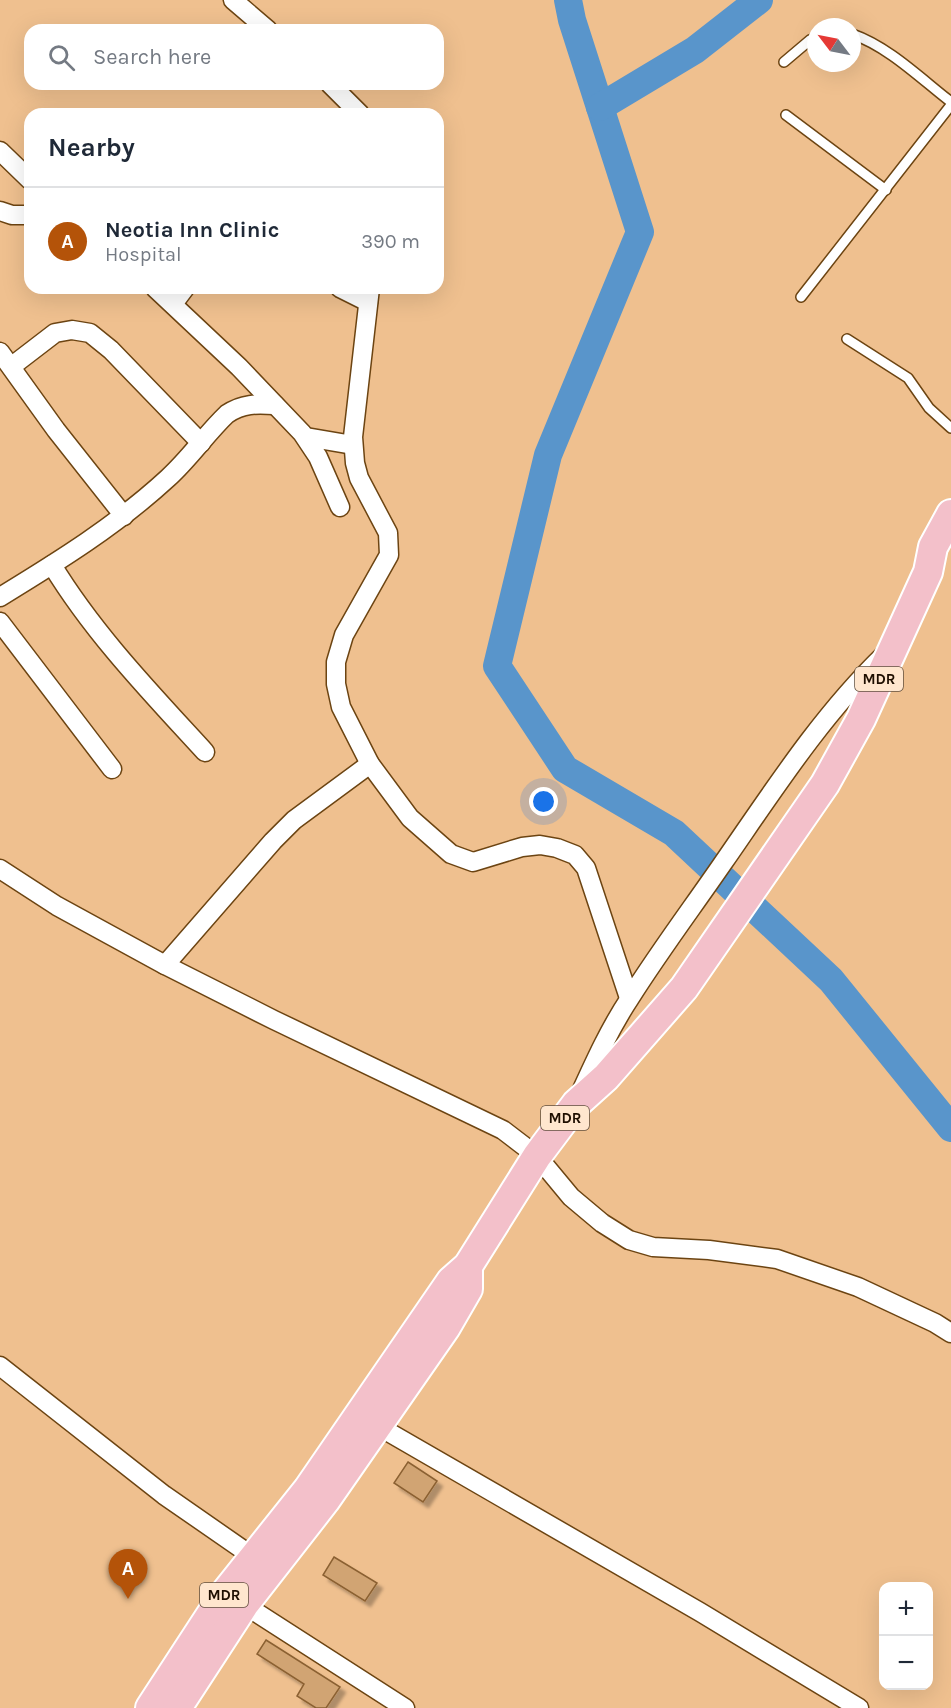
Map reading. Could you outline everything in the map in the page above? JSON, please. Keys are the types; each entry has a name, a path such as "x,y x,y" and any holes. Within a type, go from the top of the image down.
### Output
{"main road":[{"name":"MDR","path":"150,1708 316,1495 437,1321 468,1289 468,1266 537,1156 576,1104 606,1077 684,988 825,784 861,719 928,572 933,547 951,514"},
{"name":"MDR","path":"928,572 951,554"},
{"name":"MDR","path":"339,1462 378,1426 400,1374"},
{"name":"MDR","path":"177,1708 235,1599"}],"street":[{"path":"233,0 261,24"},
{"path":"336,90 354,108"},
{"path":"0,152 24,174"},
{"path":"0,211 12,215 24,215"},
{"path":"162,294 239,367 306,437 318,457 340,507"},
{"path":"173,304 180,294"},
{"path":"369,295 353,446 359,478 388,532 389,555 345,634 336,662 336,684 341,707 370,764 410,818 451,854 472,862 522,847 540,845 575,855 586,868 629,998"},
{"path":"124,516 56,430 6,359 55,333 72,330 90,333 111,350 201,443"},
{"path":"0,597 124,516 170,476 218,422 237,407 252,404 275,405"},
{"path":"306,437 353,446"},
{"path":"52,565 72,598 141,681 205,752"},
{"path":"0,622 112,769"},
{"path":"576,1104 597,1056 629,998 792,763 855,683 894,646"},
{"path":"165,965 294,820 370,764"},
{"path":"0,869 57,906 165,965 503,1130 537,1156 571,1197 602,1223 629,1240 653,1247 709,1250 777,1259 858,1287 935,1323 951,1334"},
{"path":"0,1365 164,1495 263,1564"},
{"path":"378,1426 700,1612 859,1708"},
{"path":"235,1599 405,1708"}],"lane":[{"path":"801,297 951,103 888,54 861,37"},
{"path":"784,62 807,43"},
{"path":"786,115 886,190"},
{"path":"847,339 908,378 929,408 951,428"}],"building":[{"path":"408,1462 437,1481 423,1502 394,1483"},
{"path":"334,1557 377,1583 365,1601 323,1575"},
{"path":"266,1640 340,1687 326,1708 316,1708 297,1696 304,1684 257,1654"}],"waterway":[{"path":"568,0 572,20 640,232 548,455 497,666 565,769 674,833 831,980 951,1128"},
{"path":"600,107 695,50 759,0"}],"place":[{"name":"Neotia Inn Clinic","path":"128,1599"}]}
